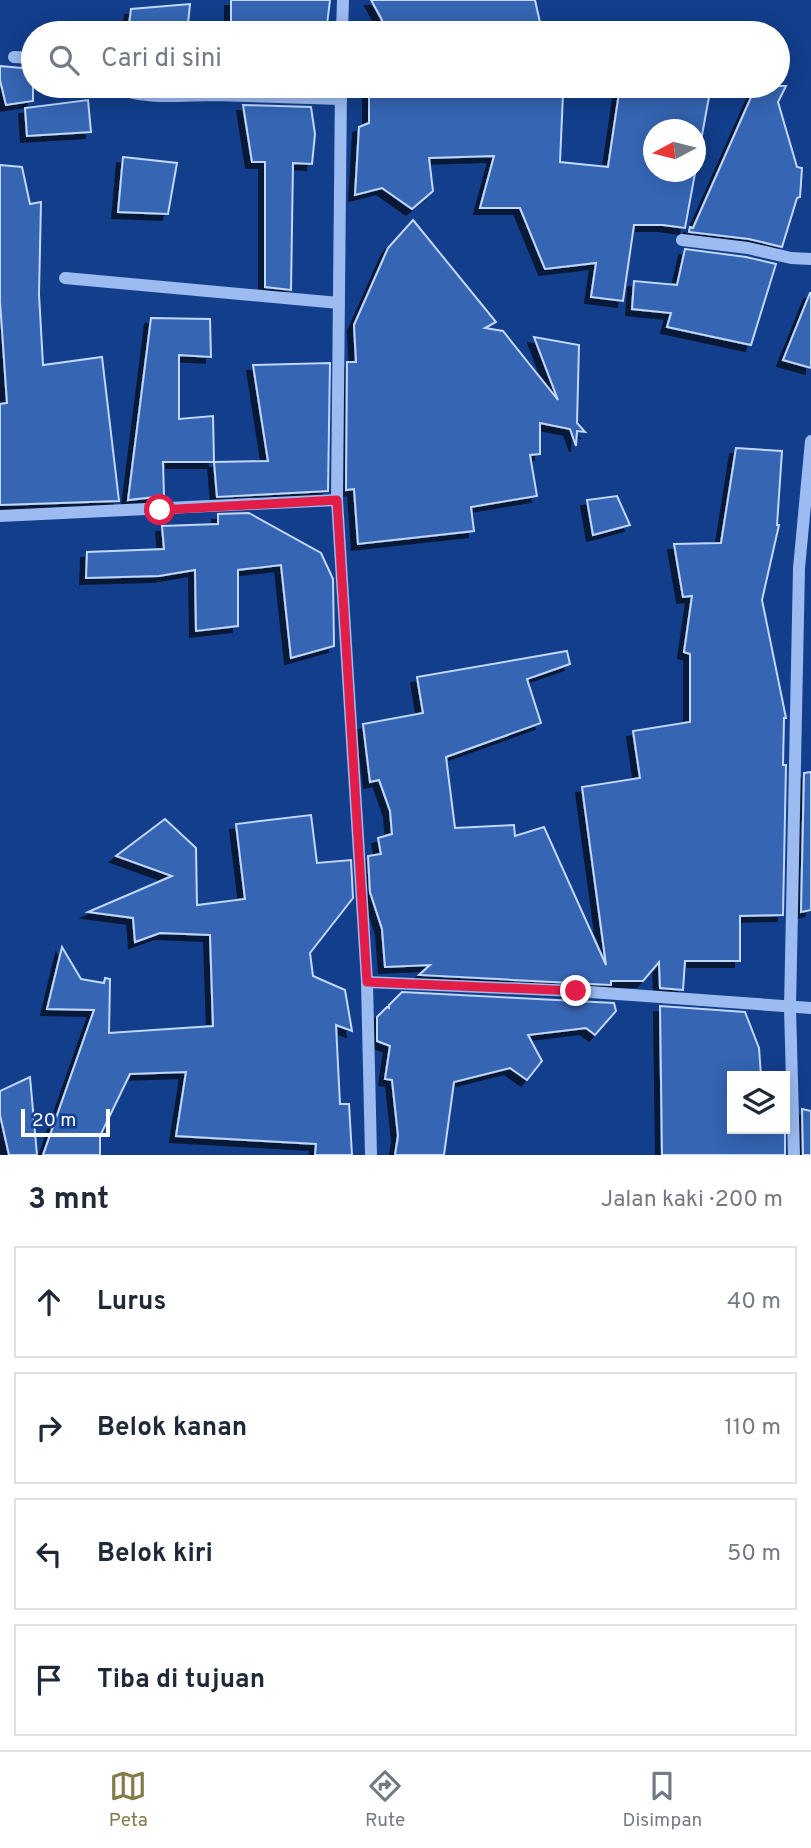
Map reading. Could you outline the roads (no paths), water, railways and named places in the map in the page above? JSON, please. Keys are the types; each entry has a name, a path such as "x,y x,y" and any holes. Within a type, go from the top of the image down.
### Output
{"street":[{"path":"342,21 343,0"},
{"path":"14,57 21,57"},
{"path":"341,98 337,500 367,982 371,1155"},
{"path":"682,240 811,259"},
{"path":"65,278 339,303"},
{"path":"794,1155 790,1008 799,568 811,441"},
{"path":"0,516 337,500"},
{"path":"367,982 576,991 811,1008"}]}
